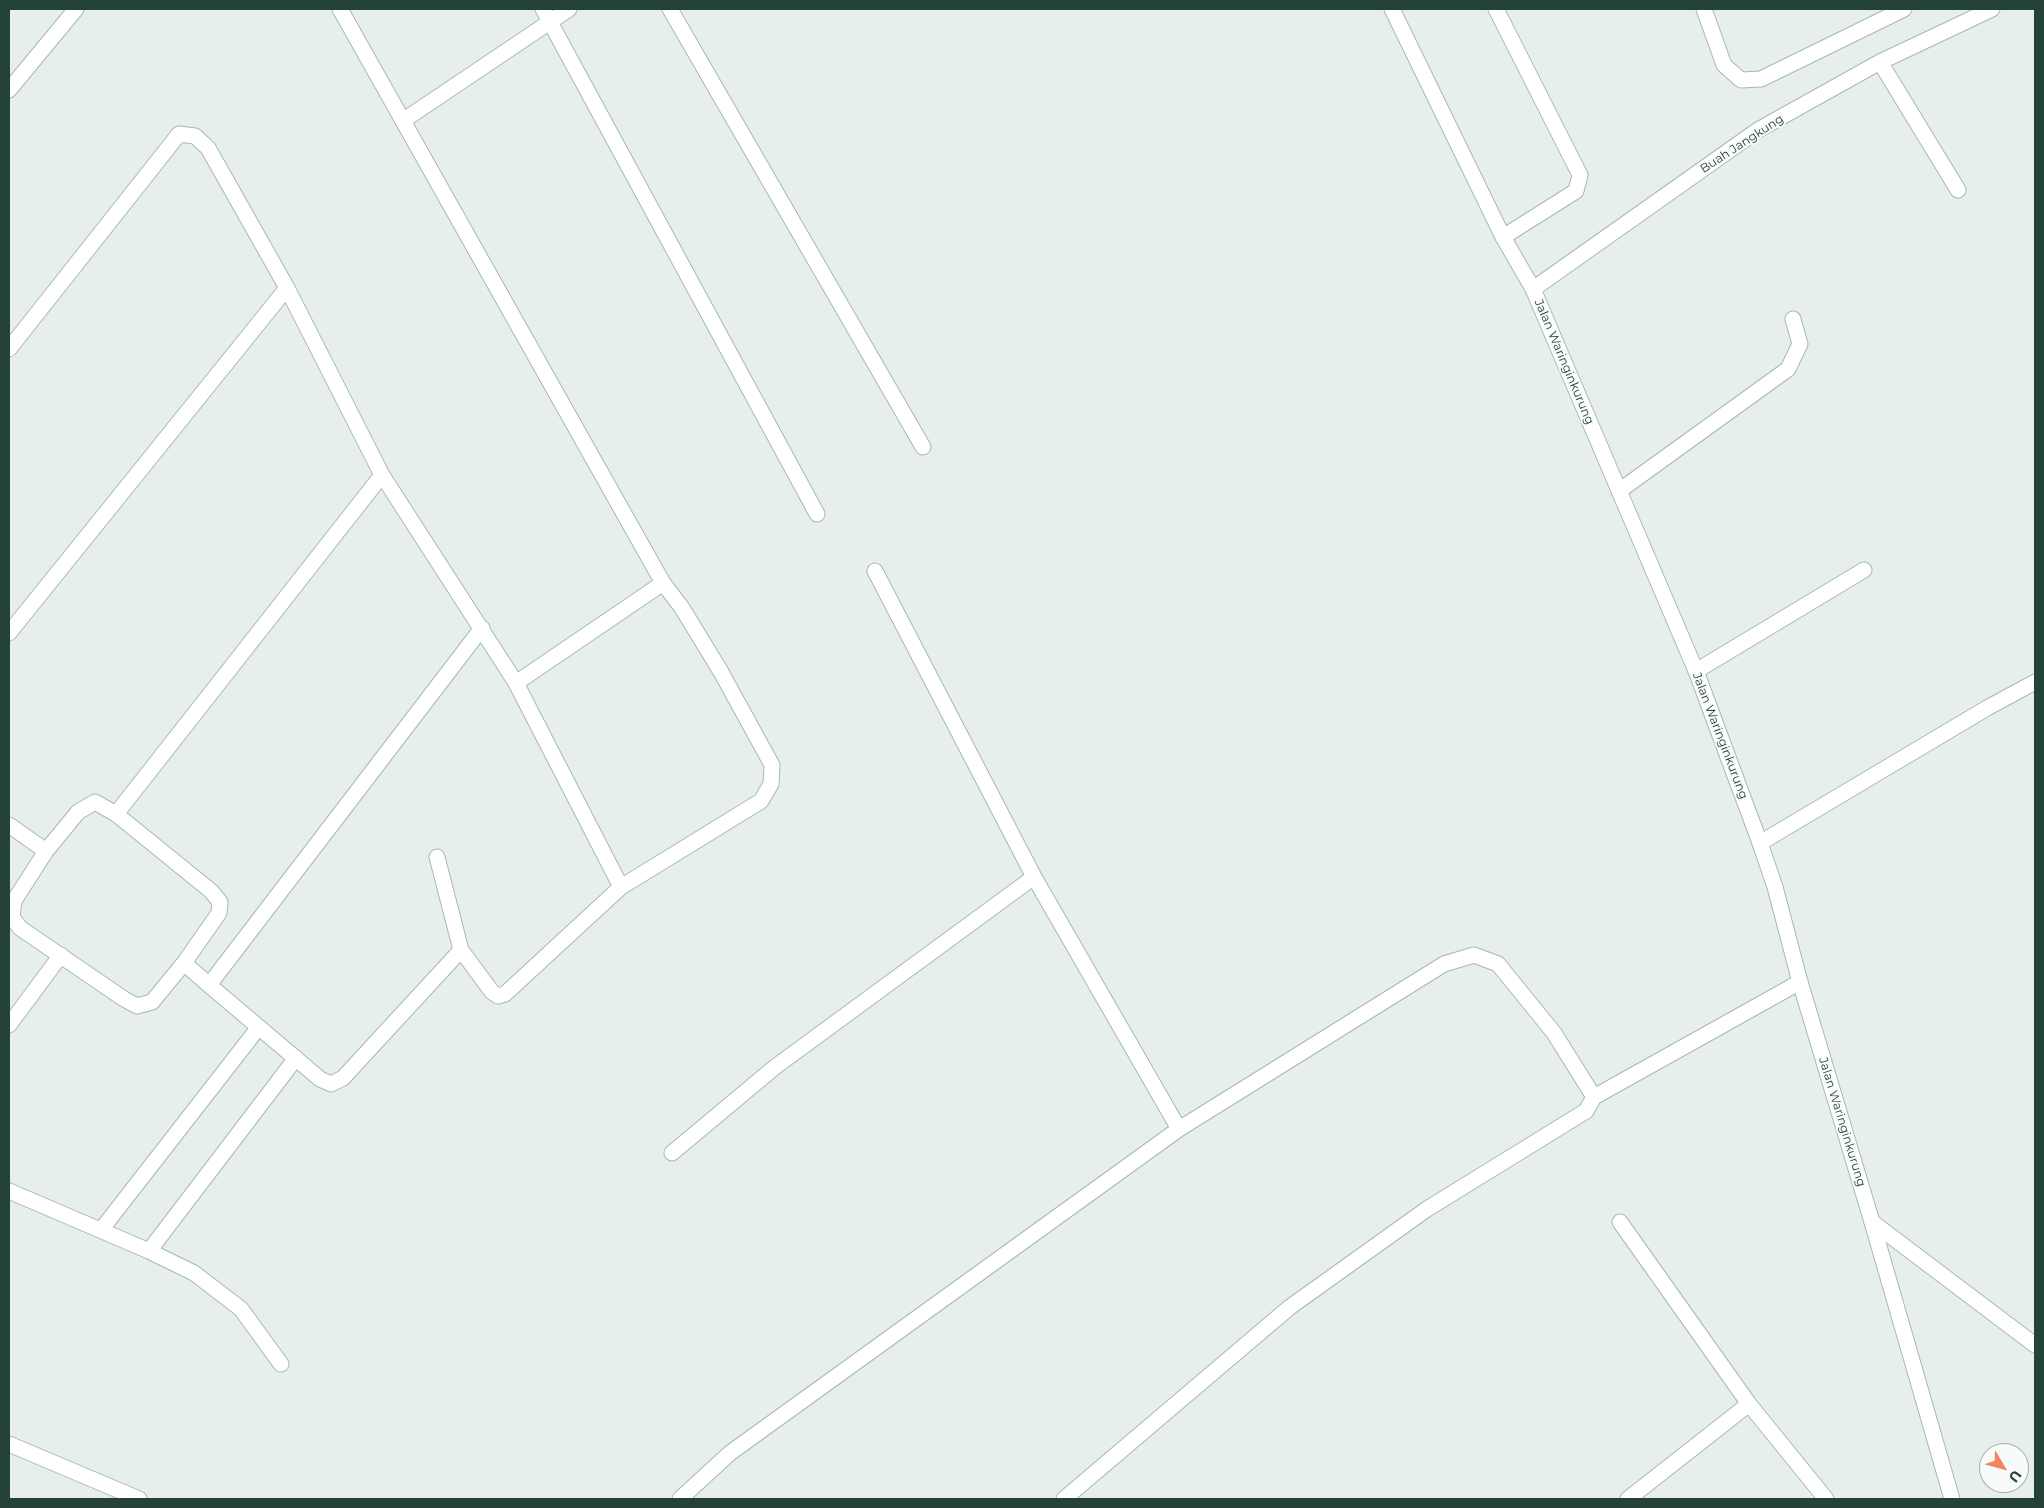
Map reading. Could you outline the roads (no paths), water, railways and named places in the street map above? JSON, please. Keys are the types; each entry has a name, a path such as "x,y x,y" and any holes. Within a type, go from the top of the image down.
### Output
{"street":[{"path":"9,90 76,9"},
{"path":"340,9 663,583 682,608 721,672 772,765 771,784 761,801 621,887 505,994 498,996 492,992 461,950 437,857"},
{"path":"404,120 546,15 569,9"},
{"path":"670,9 923,446"},
{"name":"Jalan Waringinkurung","path":"1392,9 1503,237 1533,289 1696,672 1775,887 1800,982 1952,1499"},
{"path":"1496,9 1580,175 1576,191 1503,237"},
{"path":"1704,9 1724,65 1741,80 1762,79 1904,9"},
{"name":"Buah Jangkung","path":"1533,289 1758,130 1880,62 1992,9"},
{"path":"546,15 817,514"},
{"path":"1880,62 1958,190"},
{"path":"9,349 179,134 195,136 208,148 287,288 382,475 516,683 621,887"},
{"path":"9,633 287,288"},
{"path":"1619,491 1788,369 1800,344 1793,319"},
{"path":"116,814 382,475"},
{"path":"875,570 1034,877 1179,1129"},
{"path":"1696,672 1864,570"},
{"path":"516,683 663,583"},
{"path":"209,985 482,628"},
{"path":"1760,843 1987,708 2035,682"},
{"path":"95,802 116,814 211,891 220,902 219,913 184,963 152,1002 137,1006 124,999 20,928 12,917 14,901 46,851 78,812 95,802"},
{"path":"9,825 46,851"},
{"path":"672,1153 775,1067 1034,877"},
{"path":"184,963 320,1079 331,1084 343,1078 461,950"},
{"path":"680,1499 730,1453 1179,1129 1444,964 1474,955 1498,964 1554,1033 1594,1097"},
{"path":"9,1024 61,956"},
{"path":"1064,1499 1290,1307 1428,1209 1586,1112 1594,1097 1800,982"},
{"path":"101,1230 259,1027"},
{"path":"150,1251 296,1058"},
{"path":"9,1191 150,1251 194,1273 241,1309 281,1364"},
{"path":"1620,1222 1749,1404 1826,1499"},
{"path":"1872,1222 2035,1345"},
{"path":"1628,1499 1749,1404"},
{"path":"9,1444 139,1499"}]}
